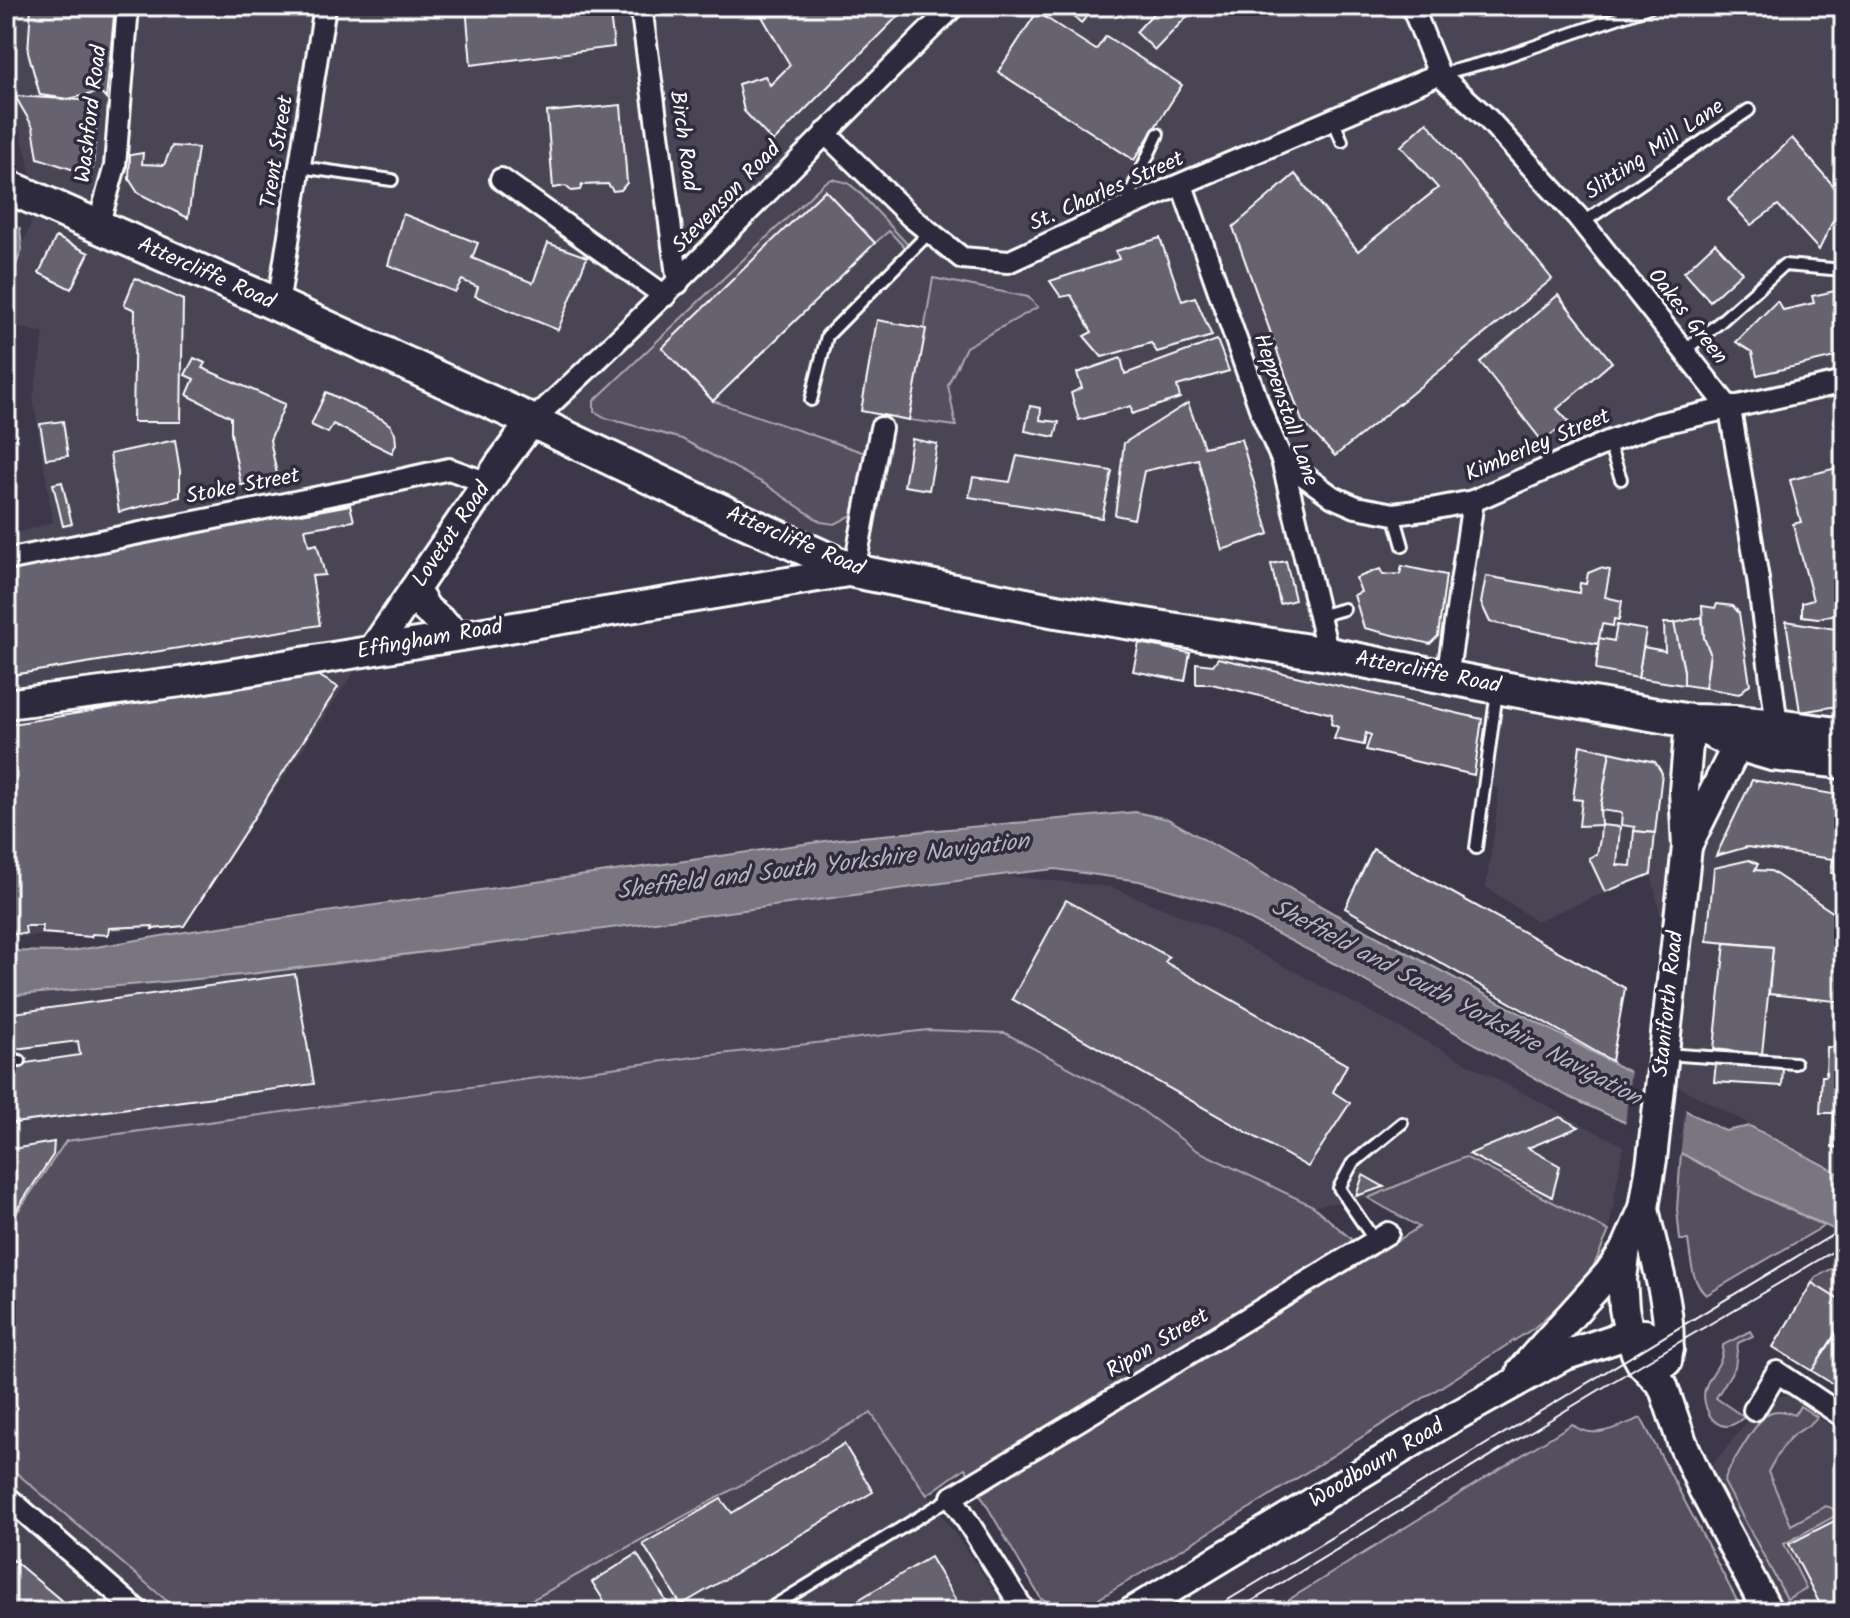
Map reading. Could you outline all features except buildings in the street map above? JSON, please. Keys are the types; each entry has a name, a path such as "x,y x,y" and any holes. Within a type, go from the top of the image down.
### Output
{"main road":[{"name":"Attercliffe Road","path":"6,186 278,305 854,571 1056,611 1328,654 1690,721 1736,733 1772,754 1844,762"},
{"name":"Lovetot Road","path":"373,650 532,421"},
{"name":"Effingham Road","path":"6,704 181,682 854,571"},
{"path":"414,590 427,610 459,636"},
{"name":"Staniforth Road","path":"1690,721 1684,791 1687,847 1652,1159 1638,1245 1622,1279 1624,1308 1629,1334 1642,1364 1663,1386 1692,1466 1768,1612"},
{"name":"Attercliffe Road","path":"1736,733 1777,726 1844,735"},
{"name":"Staniforth Road","path":"1687,847 1736,733"},
{"path":"1508,1386 1638,1245"},
{"name":"Staniforth Road","path":"1638,1245 1664,1288 1669,1349 1663,1386"},
{"path":"1629,1334 1645,1334 1669,1349"},
{"name":"Woodbourn Road","path":"1132,1612 1508,1386 1563,1356 1629,1334"}],"street":[{"name":"Washford Road","path":"98,226 115,166 128,6"},
{"name":"Trent Street","path":"278,305 325,6"},
{"name":"Birch Road","path":"641,6 671,289"},
{"name":"Stevenson Road","path":"532,421 671,289 954,6"},
{"name":"Oakes Green","path":"1412,6 1439,74 1488,119 1582,223 1730,409 1758,579 1777,726"},
{"name":"St. Charles Street","path":"825,133 911,217 962,258 1008,262 1123,209 1439,74"},
{"path":"501,179 671,289"},
{"name":"Heppenstall Lane","path":"1182,185 1262,414 1282,460 1328,654"},
{"name":"Kimberley Street","path":"1282,460 1333,497 1356,507 1394,514 1431,509 1473,501 1608,442 1658,424 1844,382"},
{"path":"854,571 881,428"},
{"name":"Stoke Street","path":"6,560 449,469 488,483"},
{"path":"1447,678 1473,501"},
{"name":"Ripon Street","path":"952,1497 1382,1237"},
{"path":"1754,1410 1777,1372 1844,1417"},
{"path":"952,1497 1025,1612"},
{"path":"8,1502 139,1612"}],"lane":[{"path":"1439,74 1498,59 1652,6"},
{"name":"Slitting Mill Lane","path":"1582,223 1749,110"},
{"path":"1333,119 1342,141"},
{"path":"1123,209 1158,134"},
{"path":"300,167 392,180"},
{"path":"811,400 827,336 930,232"},
{"path":"1684,351 1784,265 1844,270 1844,267"},
{"path":"1608,442 1621,479"},
{"path":"1394,514 1403,546"},
{"path":"1319,616 1344,609"},
{"path":"1476,848 1497,687"},
{"path":"6,1059 20,1061"},
{"path":"1662,1065 1795,1063"},
{"path":"1382,1237 1339,1188 1352,1164 1402,1123"},
{"path":"764,1612 952,1497"}],"shaded area":[{"path":"6,6 1844,6 1844,1174 1660,1077 1672,967 1651,874 1536,921 1486,887 1499,789 1473,782 1482,719 1302,677 1306,640 878,569 35,192 6,71"},
{"path":"832,179 848,183 858,191 909,246 906,249 889,231 875,243 825,191 662,348 713,401 865,453 852,515 835,524 821,522 765,484 682,439 606,418 594,411 594,401 824,183"},
{"path":"33,217 522,433 372,645 184,926 6,938 6,536 53,522 33,399 44,333 6,325 6,289"},
{"path":"933,278 1028,297 1038,307 966,347 948,385 956,426 909,420"},
{"path":"1001,875 1111,887 1214,929 1623,1146 1609,1231 1465,1157 1368,1198 1313,1206 1196,1150 1122,1096 1005,1033 66,1141 6,1229 6,994 242,975"},
{"path":"928,1030 1005,1033 1122,1096 1196,1150 1313,1206 1372,1257 1419,1227 1368,1198 1465,1157 1609,1231 1588,1279 1534,1328 1250,1508 1080,1610 1041,1599 965,1468 927,1495 871,1413 510,1612 180,1612 6,1464 6,1229 66,1141 694,1057"},
{"path":"1681,1152 1754,1193 1824,1226 1706,1295 1695,1276 1688,1240 1680,1240 1677,1209"},
{"path":"1831,1269 1844,1275 1844,1303 1812,1283 1816,1277"},
{"path":"1750,1331 1753,1336 1738,1343 1735,1367 1716,1398 1744,1417 1733,1424 1721,1425 1706,1408 1706,1386 1720,1362 1723,1345"},
{"path":"1791,1396 1801,1402 1817,1412 1817,1417 1844,1434 1844,1612 1783,1612 1708,1470 1765,1400"},
{"path":"1800,1406 1817,1417 1793,1435 1768,1472 1791,1525 1826,1506 1837,1515 1784,1544 1806,1588 1787,1599 1724,1482 1741,1449 1764,1417 1776,1411 1795,1415"},
{"path":"871,1412 1009,1612 510,1612"},
{"path":"1641,1418 1743,1612 1269,1612 1572,1424 1588,1432 1597,1432"},
{"path":"6,1464 180,1612 6,1612"}],"water":[{"path":"6,104 22,249 6,292"},
{"name":"Sheffield and South Yorkshire Navigation","path":"1135,812 1168,819 1335,914 1628,1071 1690,1113 1725,1131 1750,1126 1844,1176 1844,1234 1754,1193 1626,1123 1567,1096 1335,964 1220,904 1139,881 1055,869 242,975 6,994 6,951 66,952 185,932 839,839"}],"pier":[{"path":"6,147 17,152 24,229 6,221"},
{"path":"1631,1068 1686,1106 1680,1157 1625,1127"}],"tram line":[{"path":"1208,1612 1844,1228"},
{"path":"1234,1612 1844,1245"}]}
